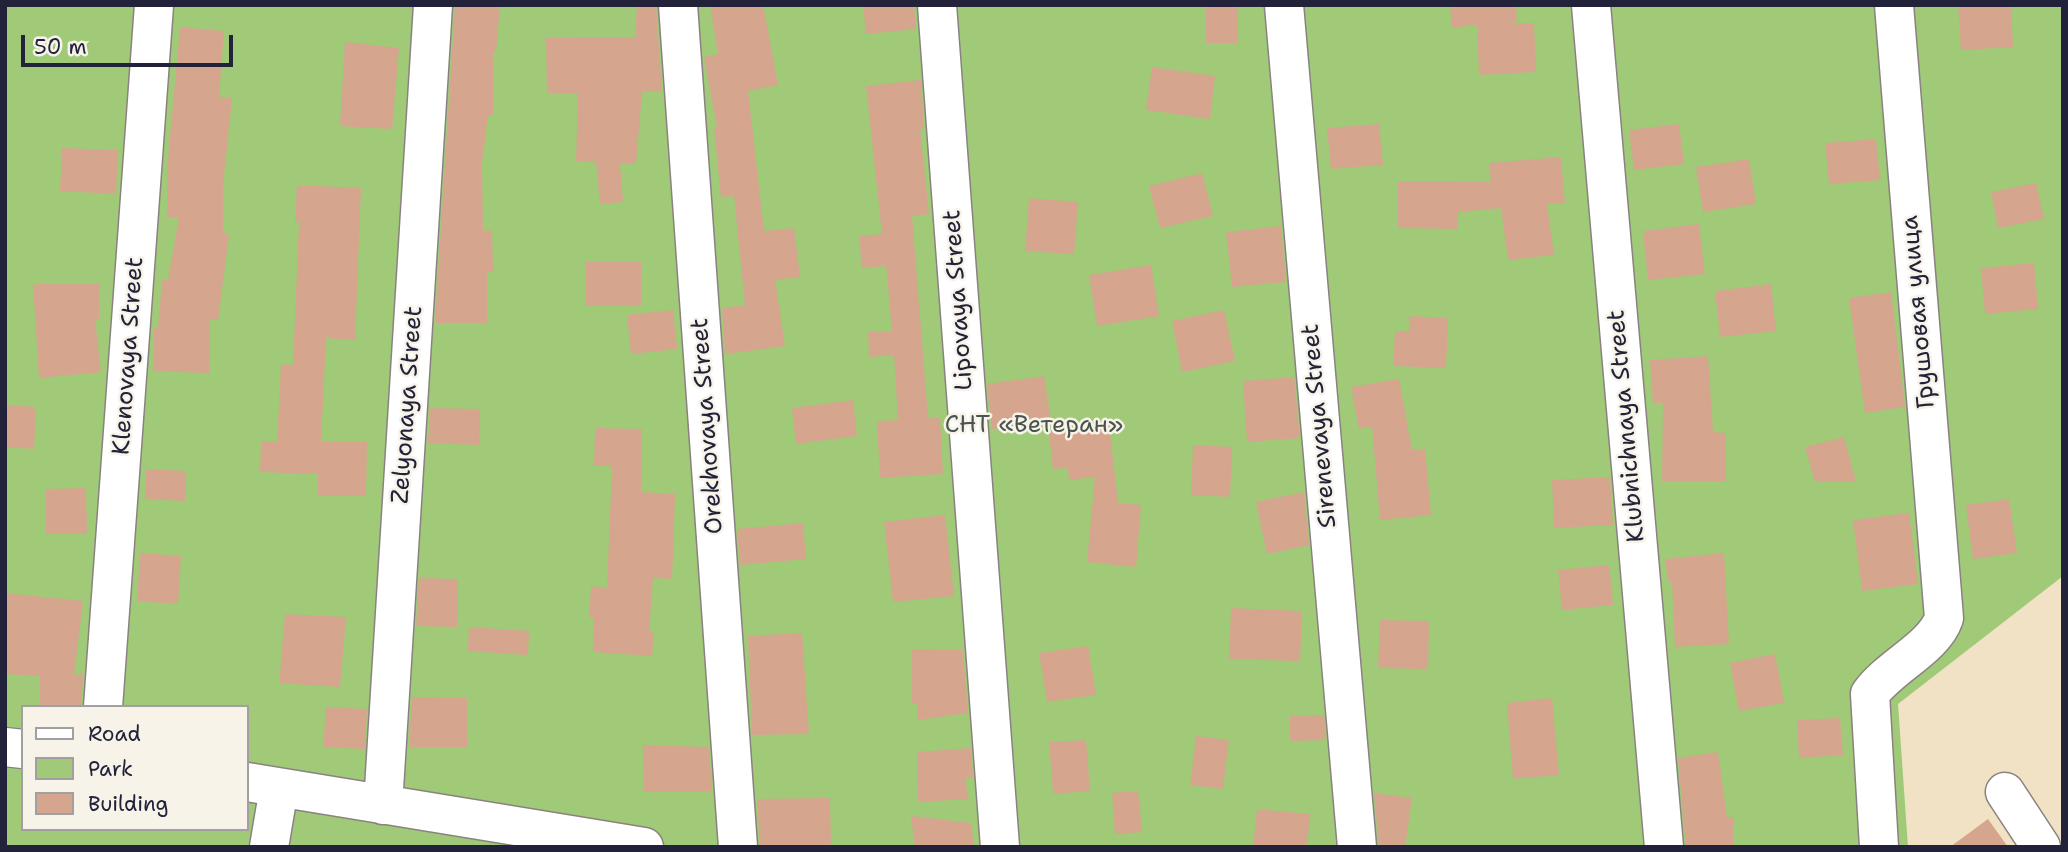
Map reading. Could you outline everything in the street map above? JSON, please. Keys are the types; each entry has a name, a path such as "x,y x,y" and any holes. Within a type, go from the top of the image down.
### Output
{"street":[{"name":"Klenovaya Street","path":"103,705 154,5"},
{"name":"Zelyonaya Street","path":"383,806 432,5"},
{"name":"Orekhovaya Street","path":"678,5 738,847"},
{"name":"Lipovaya Street","path":"937,5 1000,847"},
{"name":"Sirenevaya Street","path":"1284,5 1357,847"},
{"name":"Klubnichnaya Street","path":"1591,5 1664,847"},
{"name":"Грушовая улица","path":"1879,847 1870,694 1882,678 1940,632 1944,618 1894,5"},
{"path":"269,847 263,785 558,839 644,847"},
{"path":"2005,792 2041,847"}],"green space":[{"name":"СНТ «Ветеран»","path":"5,5 2063,5 2063,576 1898,704 1908,847 5,847"}],"building":[{"path":"455,5 500,5 496,51 493,51 493,115 488,115 482,162 483,231 492,230 493,271 487,271 487,323 435,323"},
{"path":"637,5 656,5 662,92 642,92 636,164 620,163 623,202 600,204 596,162 576,161 578,93 547,93 546,38 635,37"},
{"path":"710,5 763,5 778,85 748,91 764,231 794,228 800,277 775,280 785,346 725,354 722,308 745,305 734,196 721,197 714,129 717,128 704,57 718,54"},
{"path":"863,5 914,5 916,29 866,34"},
{"path":"1206,5 1238,5 1238,43 1206,43"},
{"path":"1450,5 1516,5 1517,21 1506,24 1534,23 1536,72 1479,75 1477,25 1452,28"},
{"path":"1958,5 2011,5 2013,47 1961,50"},
{"path":"180,27 224,31 219,97 232,98 223,185 223,233 229,234 218,320 210,319 209,373 153,371 154,328 158,328 162,280 168,280 179,217 167,217 167,170"},
{"path":"345,42 399,48 392,129 340,126"},
{"path":"1152,67 1215,76 1210,119 1146,110"},
{"path":"921,80 924,129 920,130 929,214 912,216 928,418 940,418 943,474 880,478 877,421 898,420 894,355 869,357 868,332 892,331 886,266 862,268 859,236 882,234 866,86"},
{"path":"1379,124 1383,165 1331,169 1327,128"},
{"path":"1679,124 1684,164 1634,170 1629,130"},
{"path":"1876,139 1880,180 1829,184 1825,143"},
{"path":"62,148 118,150 116,194 60,191"},
{"path":"1561,157 1565,203 1547,204 1554,255 1508,260 1501,208 1458,212 1457,229 1398,228 1398,181 1491,182 1489,163"},
{"path":"1749,159 1756,204 1703,212 1696,167"},
{"path":"1202,173 1213,216 1160,228 1149,186"},
{"path":"2036,183 2044,219 1998,228 1991,192"},
{"path":"297,185 361,188 355,340 326,338 321,442 367,442 366,496 318,496 318,474 260,472 261,441 277,442 281,364 293,365 299,222 295,222"},
{"path":"1029,198 1078,202 1074,254 1025,251"},
{"path":"1699,224 1705,274 1648,280 1643,231"},
{"path":"1281,226 1286,282 1232,287 1226,232"},
{"path":"586,262 641,262 641,306 586,306"},
{"path":"2034,263 2038,309 1985,314 1981,268"},
{"path":"1151,265 1159,316 1097,326 1089,275"},
{"path":"33,284 99,284 99,319 95,319 101,372 39,378"},
{"path":"1771,284 1776,331 1720,337 1715,291"},
{"path":"1891,292 1905,407 1865,413 1849,298"},
{"path":"673,310 677,349 631,354 627,315"},
{"path":"1224,310 1235,361 1182,372 1172,321"},
{"path":"1409,316 1448,318 1446,368 1393,366 1395,331 1409,331"},
{"path":"1708,356 1713,432 1726,433 1726,481 1662,481 1663,403 1653,403 1650,360"},
{"path":"1044,376 1051,421 992,429 987,384"},
{"path":"1294,377 1300,438 1247,442 1243,381"},
{"path":"1399,379 1412,450 1425,449 1431,515 1380,520 1372,426 1359,429 1351,387"},
{"path":"853,400 857,436 796,444 792,408"},
{"path":"5,405 36,407 34,449 5,447"},
{"path":"430,408 480,409 479,445 428,443"},
{"path":"1109,425 1118,503 1141,505 1136,567 1087,562 1095,477 1069,480 1068,468 1053,469 1049,432"},
{"path":"595,428 642,429 641,492 675,494 672,579 653,578 649,632 654,632 652,656 593,652 594,618 589,618 591,586 607,588 612,466 594,466"},
{"path":"1844,437 1856,482 1815,482 1805,447"},
{"path":"1193,445 1232,447 1230,497 1191,495"},
{"path":"146,469 186,471 185,501 145,499"},
{"path":"1610,477 1613,525 1554,528 1552,480"},
{"path":"86,488 87,534 46,534 46,489"},
{"path":"1304,492 1309,545 1267,554 1256,502"},
{"path":"2009,499 2017,553 1973,559 1966,505"},
{"path":"1909,513 1918,584 1862,591 1853,520"},
{"path":"945,515 954,596 893,602 884,522"},
{"path":"803,523 806,559 740,565 737,529"},
{"path":"140,553 181,556 178,604 137,601"},
{"path":"1724,553 1729,644 1675,647 1672,581 1668,581 1665,559"},
{"path":"1609,565 1613,605 1562,610 1558,570"},
{"path":"419,578 458,579 457,627 416,626"},
{"path":"5,593 83,601 74,675 83,674 81,705 40,705 40,676 5,674"},
{"path":"1231,608 1302,611 1300,661 1229,659"},
{"path":"285,614 346,617 340,687 279,683"},
{"path":"1380,620 1429,621 1428,669 1378,668"},
{"path":"469,627 529,631 528,655 468,651"},
{"path":"802,633 809,734 752,735 748,636"},
{"path":"1088,646 1096,695 1047,702 1039,653"},
{"path":"912,649 963,650 968,713 917,720 917,704 912,704"},
{"path":"1775,654 1784,703 1739,711 1730,663"},
{"path":"412,697 467,698 467,747 409,747"},
{"path":"1552,698 1559,775 1513,779 1507,703"},
{"path":"326,707 367,709 365,749 323,747"},
{"path":"1324,715 1326,740 1290,741 1290,716"},
{"path":"1840,718 1843,755 1799,758 1797,720"},
{"path":"1196,736 1229,740 1223,789 1190,785"},
{"path":"1086,740 1090,791 1053,794 1049,742"},
{"path":"643,745 709,747 712,791 644,792"},
{"path":"971,748 973,778 965,778 968,799 918,802 917,752"},
{"path":"1718,752 1727,817 1733,817 1733,847 1686,847 1678,758"},
{"path":"1138,791 1142,832 1115,834 1112,793"},
{"path":"1374,793 1412,798 1405,847 1379,847"},
{"path":"830,798 831,845 760,845 757,799"},
{"path":"1257,809 1310,814 1307,847 1253,847"},
{"path":"911,816 971,823 974,847 915,847"},
{"path":"1988,819 2008,847 1950,847"}]}
